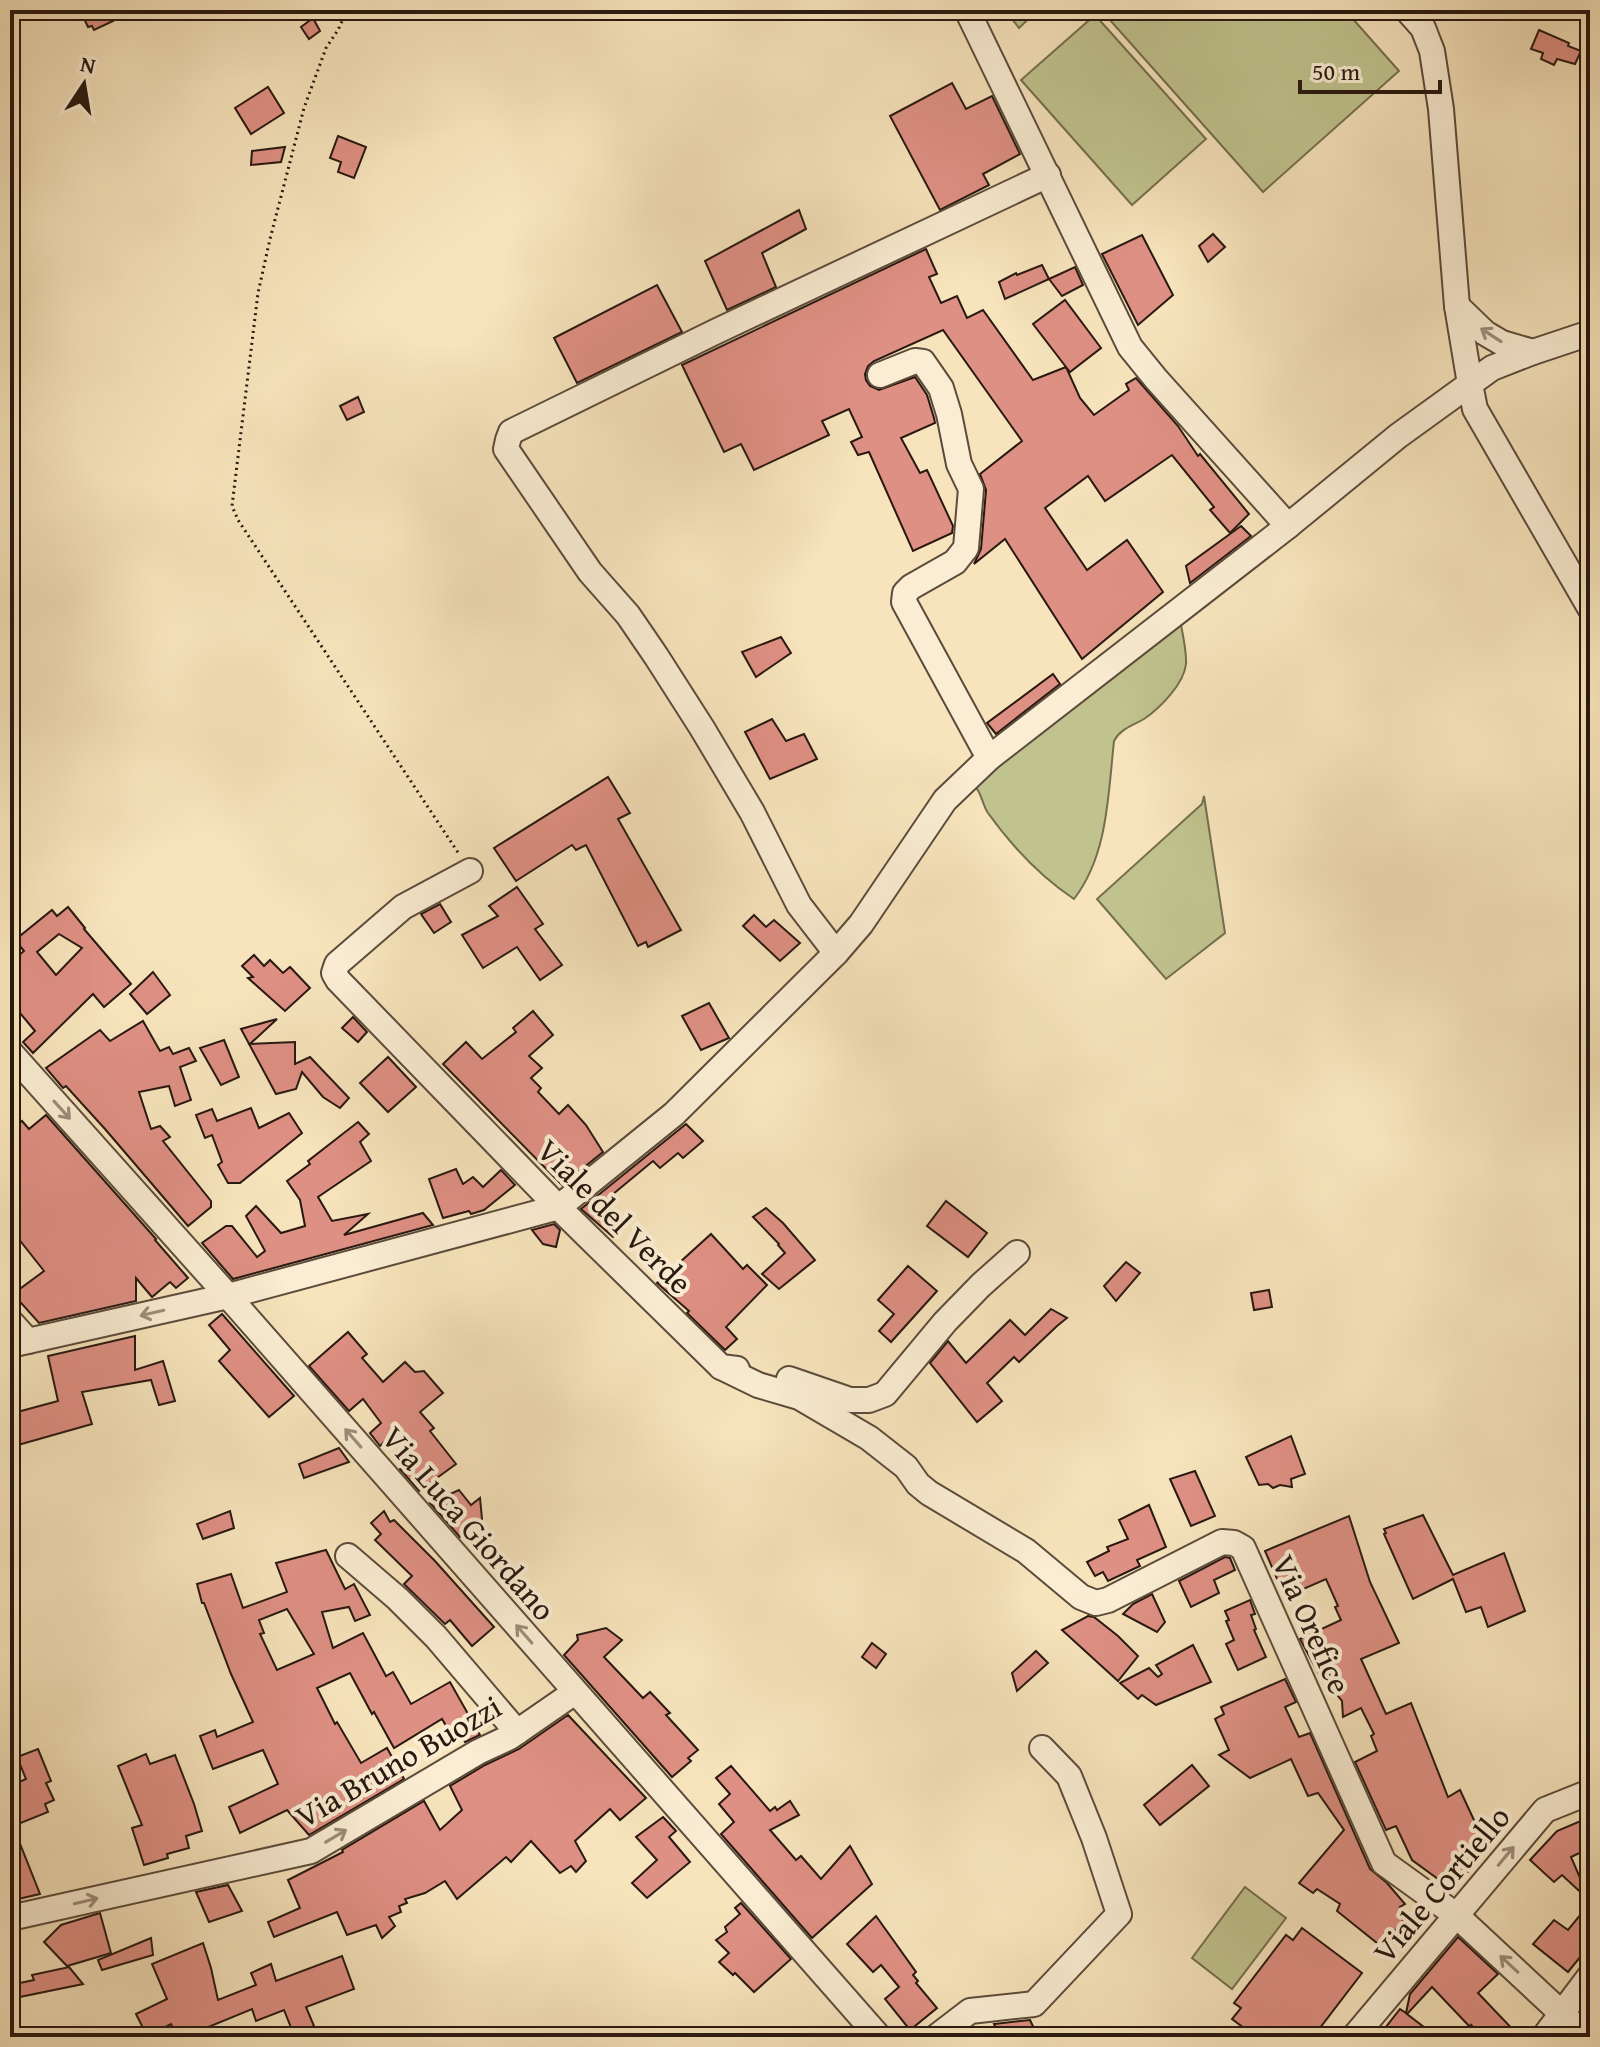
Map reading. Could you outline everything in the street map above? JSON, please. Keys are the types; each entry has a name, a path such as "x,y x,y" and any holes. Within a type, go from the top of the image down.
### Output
{"street":[{"path":"967,10 1130,347 1288,526"},
{"path":"1407,10 1423,28 1432,51 1441,109 1457,306 1475,409 1590,608"},
{"path":"836,953 799,905 752,812 656,656 628,615 590,572 506,449 508,440 511,432 1048,175"},
{"path":"1457,306 1485,333 1502,343 1533,352"},
{"path":"10,1321 19,1343 228,1296 559,1207 674,1114 836,953 861,924 945,800 989,758 1288,526 1398,436 1492,368 1590,333"},
{"path":"880,375 915,361 923,362 941,388 959,464 971,489 966,548 955,562 911,587 905,593 904,602 989,758"},
{"path":"1470,384 1491,403 1590,574"},
{"name":"Viale del Verde","path":"470,871 403,907 337,964 334,973 559,1207 721,1367"},
{"name":"Via Luca Giordano","path":"10,1052 879,2037"},
{"path":"721,1367 770,1373 850,1400 869,1400 885,1394 945,1322 1017,1253"},
{"name":"Via Orefice","path":"721,1367 758,1385 799,1397 869,1438 906,1467 929,1493 1026,1551 1081,1597 1096,1603 1108,1600 1222,1542 1243,1548 1384,1863 1456,1915 1587,2037"},
{"path":"348,1556 436,1637 517,1732"},
{"name":"Via Bruno Buozzi","path":"10,1918 311,1851 517,1732 575,1692"},
{"path":"936,2037 970,2011 1034,2004 1119,1914 1069,1776 1042,1748"},
{"name":"Viale Cortiello","path":"1354,2037 1545,1810 1590,1792"},
{"path":"1544,2037 1590,1976"}],"path":[{"path":"340,10 343,19 326,48 304,108 258,293 232,506 238,520 470,871"},
{"path":"1242,2030 1251,2037"}],"green space":[{"path":"1005,10 1038,10 1019,28"},
{"path":"1101,10 1345,10 1399,71 1263,192"},
{"path":"1095,15 1206,139 1132,205 1021,80"},
{"path":"1180,619 1186,654 1184,672 1164,702 1114,741 1108,803 1100,844 1094,863 1074,899 1038,871 1017,848 988,813 974,785"},
{"path":"1204,796 1225,933 1166,979 1097,899 1202,804"},
{"path":"1245,1887 1286,1918 1232,1989 1192,1958"}],"building":[{"path":"80,10 131,12 94,30 92,26 88,27"},
{"path":"313,18 320,31 309,39 301,27"},
{"path":"1539,30 1581,51 1575,64 1557,59 1554,65 1541,59 1543,53 1531,49"},
{"path":"952,83 966,109 992,96 1020,154 983,174 989,185 940,210 890,116"},
{"path":"268,87 284,113 251,134 235,108"},
{"path":"338,136 366,147 354,178 338,172 341,162 330,158"},
{"path":"285,147 281,162 251,165 252,151"},
{"path":"799,210 806,229 762,253 776,287 727,310 705,261"},
{"path":"1213,234 1225,247 1208,262 1199,246"},
{"path":"1142,235 1173,295 1138,325 1102,254"},
{"path":"926,249 937,274 929,277 941,303 957,296 967,318 983,310 1033,380 1066,367 1080,398 1094,415 1129,390 1126,384 1136,378 1249,514 1230,533 1210,510 1214,507 1172,455 1105,501 1088,476 1045,508 1087,570 1127,540 1163,592 1082,659 1005,539 974,564 981,549 986,490 980,474 1022,441 943,330 874,361 865,374 870,386 879,390 915,377 927,395 934,418 935,423 901,438 920,473 927,470 953,526 952,533 913,551 869,452 858,455 851,442 862,437 849,409 822,421 829,435 754,470 741,444 724,452 682,365"},
{"path":"1042,265 1049,279 1005,299 999,282"},
{"path":"1075,267 1083,285 1062,296 1049,279"},
{"path":"657,285 682,332 577,383 554,338"},
{"path":"1065,300 1101,348 1070,372 1033,324"},
{"path":"358,397 364,412 347,420 340,406"},
{"path":"1241,526 1251,536 1190,583 1186,566"},
{"path":"781,637 791,653 756,677 742,652"},
{"path":"1053,674 1060,684 996,734 987,723"},
{"path":"772,719 786,741 804,734 817,759 770,779 745,732"},
{"path":"608,777 630,813 618,819 681,930 648,947 646,942 638,946 586,845 576,850 572,845 516,881 494,848"},
{"path":"517,887 543,924 535,929 562,965 540,980 517,947 483,968 462,935 498,916 489,906"},
{"path":"440,904 451,922 434,933 421,914"},
{"path":"68,907 131,984 104,1007 93,994 33,1053 23,1042 35,1031 10,1001 10,963 24,951 15,940 52,910 57,916","holes":["59,934 82,948 56,975 37,952"]},
{"path":"754,915 766,927 774,920 800,943 780,961 743,926"},
{"path":"254,955 264,966 270,960 283,973 290,967 310,988 285,1011 248,978 253,977 242,966"},
{"path":"153,972 170,995 147,1014 130,994"},
{"path":"709,1003 729,1038 701,1050 682,1016"},
{"path":"533,1011 553,1035 529,1056 542,1068 531,1078 541,1088 538,1092 559,1114 568,1105 586,1125 603,1152 562,1185 443,1064 466,1042 482,1059 516,1032 513,1028"},
{"path":"353,1017 367,1032 358,1042 342,1028"},
{"path":"277,1019 250,1044 295,1042 295,1064 310,1057 349,1098 340,1108 323,1097 302,1072 296,1089 276,1094 241,1029"},
{"path":"143,1021 160,1051 169,1047 173,1054 189,1048 196,1061 180,1067 191,1100 175,1106 169,1086 139,1092 151,1129 160,1126 170,1137 163,1141 211,1201 211,1207 188,1226 105,1129 46,1068 100,1030 110,1041"},
{"path":"224,1040 239,1077 221,1085 200,1048"},
{"path":"388,1057 416,1087 388,1112 360,1083"},
{"path":"251,1108 259,1128 289,1113 302,1133 240,1183 228,1183 218,1165 222,1162 212,1135 205,1138 196,1115 212,1109 217,1121"},
{"path":"46,1115 188,1278 176,1288 170,1282 152,1297 136,1278 136,1301 39,1323 13,1294 44,1271 10,1228 10,1131 22,1121 29,1129"},
{"path":"358,1122 369,1134 360,1142 371,1161 318,1197 332,1221 368,1214 344,1235 423,1213 433,1225 233,1279 202,1243 226,1226 232,1226 257,1257 265,1251 246,1216 256,1206 281,1233 305,1226 300,1200 287,1181"},
{"path":"686,1124 703,1141 683,1158 678,1153 660,1168 653,1161 601,1204 625,1225 613,1237 581,1209"},
{"path":"456,1169 463,1184 473,1177 483,1187 501,1170 515,1185 484,1210 443,1218 429,1179"},
{"path":"946,1201 987,1233 968,1257 927,1226"},
{"path":"766,1208 815,1260 779,1289 762,1274 785,1253 753,1217"},
{"path":"554,1224 560,1230 556,1247 543,1244 532,1230"},
{"path":"711,1234 743,1269 747,1265 767,1285 726,1327 737,1339 725,1350 687,1313 689,1311 657,1283"},
{"path":"1126,1262 1140,1273 1116,1301 1104,1286"},
{"path":"908,1266 937,1291 891,1342 879,1331 894,1314 878,1300"},
{"path":"1269,1290 1272,1307 1254,1310 1251,1293"},
{"path":"1051,1309 1067,1318 1019,1362 1014,1357 987,1383 1002,1401 977,1422 930,1363 948,1341 966,1363 1010,1320 1025,1335"},
{"path":"222,1314 294,1396 269,1417 219,1361 230,1350 209,1325"},
{"path":"348,1332 367,1354 362,1358 383,1382 405,1362 415,1372 424,1371 443,1393 420,1412 434,1428 430,1431 456,1464 419,1491 400,1469 414,1456 393,1433 380,1446 370,1433 381,1423 363,1399 349,1411 309,1366"},
{"path":"135,1336 135,1370 163,1361 175,1401 159,1405 151,1380 82,1392 92,1424 18,1445 10,1414 58,1401 48,1356"},
{"path":"1291,1436 1305,1474 1291,1479 1292,1487 1259,1485 1246,1457"},
{"path":"339,1448 349,1462 304,1478 299,1464"},
{"path":"1195,1471 1215,1516 1191,1526 1170,1479"},
{"path":"459,1490 471,1505 480,1498 482,1519 460,1537 430,1503"},
{"path":"1149,1505 1166,1547 1137,1560 1140,1566 1108,1581 1103,1572 1095,1576 1087,1562 1109,1551 1107,1547 1128,1539 1119,1520"},
{"path":"230,1511 234,1528 203,1539 197,1524"},
{"path":"384,1511 390,1522 394,1520 435,1561 494,1627 472,1646 450,1620 445,1624 404,1584 412,1576 375,1540 381,1534 371,1523"},
{"path":"1423,1515 1453,1575 1504,1553 1525,1611 1488,1627 1481,1607 1466,1612 1453,1579 1413,1599 1384,1529"},
{"path":"1349,1516 1370,1582 1399,1643 1361,1659 1386,1714 1411,1703 1448,1797 1460,1790 1487,1848 1453,1890 1412,1860 1396,1826 1386,1830 1355,1762 1377,1751 1371,1736 1374,1734 1361,1708 1343,1717 1342,1701 1329,1672 1320,1676 1300,1639 1341,1620 1326,1579 1285,1597 1265,1551"},
{"path":"326,1550 345,1589 354,1584 370,1615 355,1621 349,1607 322,1612 333,1648 363,1633 386,1676 393,1672 411,1704 450,1682 480,1735 465,1742 456,1727 449,1731 442,1719 394,1748 350,1673 317,1688 335,1724 337,1722 361,1763 387,1748 404,1779 309,1835 287,1810 240,1833 229,1807 278,1784 263,1750 213,1769 200,1736 215,1730 217,1737 253,1722 202,1603 197,1584 231,1574 243,1608 287,1592 276,1563","holes":["287,1609 314,1654 277,1670 260,1634 264,1633 259,1620"]},
{"path":"1225,1557 1230,1558 1235,1570 1214,1580 1219,1593 1191,1607 1179,1581"},
{"path":"1152,1594 1165,1622 1157,1632 1123,1614 1133,1604"},
{"path":"1250,1600 1255,1614 1251,1615 1254,1630 1266,1657 1238,1670 1226,1644 1234,1640 1225,1611"},
{"path":"1088,1616 1094,1617 1118,1636 1138,1656 1118,1681 1062,1630"},
{"path":"606,1628 622,1640 604,1657 643,1698 650,1692 698,1750 688,1758 691,1761 672,1777 564,1655 578,1640 577,1635"},
{"path":"872,1643 886,1654 876,1668 862,1657"},
{"path":"1193,1645 1211,1682 1156,1705 1142,1695 1138,1699 1120,1683 1149,1668 1158,1677 1162,1674 1156,1665"},
{"path":"1036,1651 1048,1663 1017,1691 1012,1673"},
{"path":"1285,1679 1296,1702 1285,1707 1299,1737 1310,1733 1370,1869 1405,1904 1400,1907 1408,1914 1382,1947 1337,1911 1340,1904 1317,1889 1313,1893 1299,1883 1344,1830 1318,1793 1308,1796 1291,1759 1250,1778 1219,1755 1229,1750 1215,1719 1224,1714 1221,1707"},
{"path":"568,1715 646,1798 620,1820 610,1809 575,1841 586,1861 576,1872 571,1866 560,1873 531,1841 511,1862 506,1857 457,1899 445,1881 425,1893 405,1899 407,1903 399,1906 401,1912 389,1917 395,1926 382,1938 376,1925 347,1935 337,1912 274,1937 268,1922 300,1908 288,1880 343,1852 424,1801 440,1830 462,1810 450,1786 519,1749"},
{"path":"38,1749 51,1781 46,1783 54,1800 45,1804 48,1812 13,1826 40,1894 18,1899 10,1879 10,1786 26,1779 17,1757"},
{"path":"146,1754 150,1764 175,1755 202,1831 186,1836 189,1848 144,1865 132,1828 142,1825 118,1766"},
{"path":"1192,1765 1209,1786 1160,1825 1144,1805"},
{"path":"731,1766 770,1811 790,1801 799,1815 770,1830 796,1860 801,1856 821,1879 850,1846 872,1884 812,1938 721,1834 734,1822 719,1804 730,1794 716,1778"},
{"path":"663,1817 676,1831 669,1837 690,1862 647,1898 632,1883 657,1860 636,1837"},
{"path":"1590,1817 1590,1848 1571,1857 1590,1901 1562,1875 1554,1882 1530,1860 1557,1831"},
{"path":"228,1885 242,1911 209,1922 196,1892"},
{"path":"741,1903 791,1959 754,1992 719,1962 729,1953 716,1940 727,1932 725,1927 740,1914 735,1908"},
{"path":"1590,1903 1590,1945 1568,1972 1533,1944 1554,1920 1568,1930"},
{"path":"100,1913 111,1953 67,1966 44,1942 61,1925"},
{"path":"876,1916 916,1972 913,1975 918,1981 916,1983 937,2008 910,2030 885,1999 899,1987 881,1965 873,1972 847,1944"},
{"path":"1302,1928 1362,1973 1313,2037 1256,2037 1232,2019 1241,2008 1234,2003 1286,1935 1293,1940"},
{"path":"1458,1937 1498,1974 1478,1993 1520,2037 1484,2037 1470,2027 1432,1987 1407,2014 1437,2037 1378,2037 1400,2009 1406,2013 1410,1994"},
{"path":"151,1938 153,1955 102,1970 98,1960"},
{"path":"203,1943 218,2000 256,1985 251,1973 271,1964 276,1981 342,1956 354,1989 306,2007 314,2026 294,2035 284,2010 256,2021 252,2009 184,2037 177,2037 171,2024 147,2036 136,2014 167,1999 152,1964"},
{"path":"69,1967 83,1984 10,1999 10,1985 34,1980 32,1975"},
{"path":"1030,2020 1038,2037 1000,2037 994,2024"}]}
